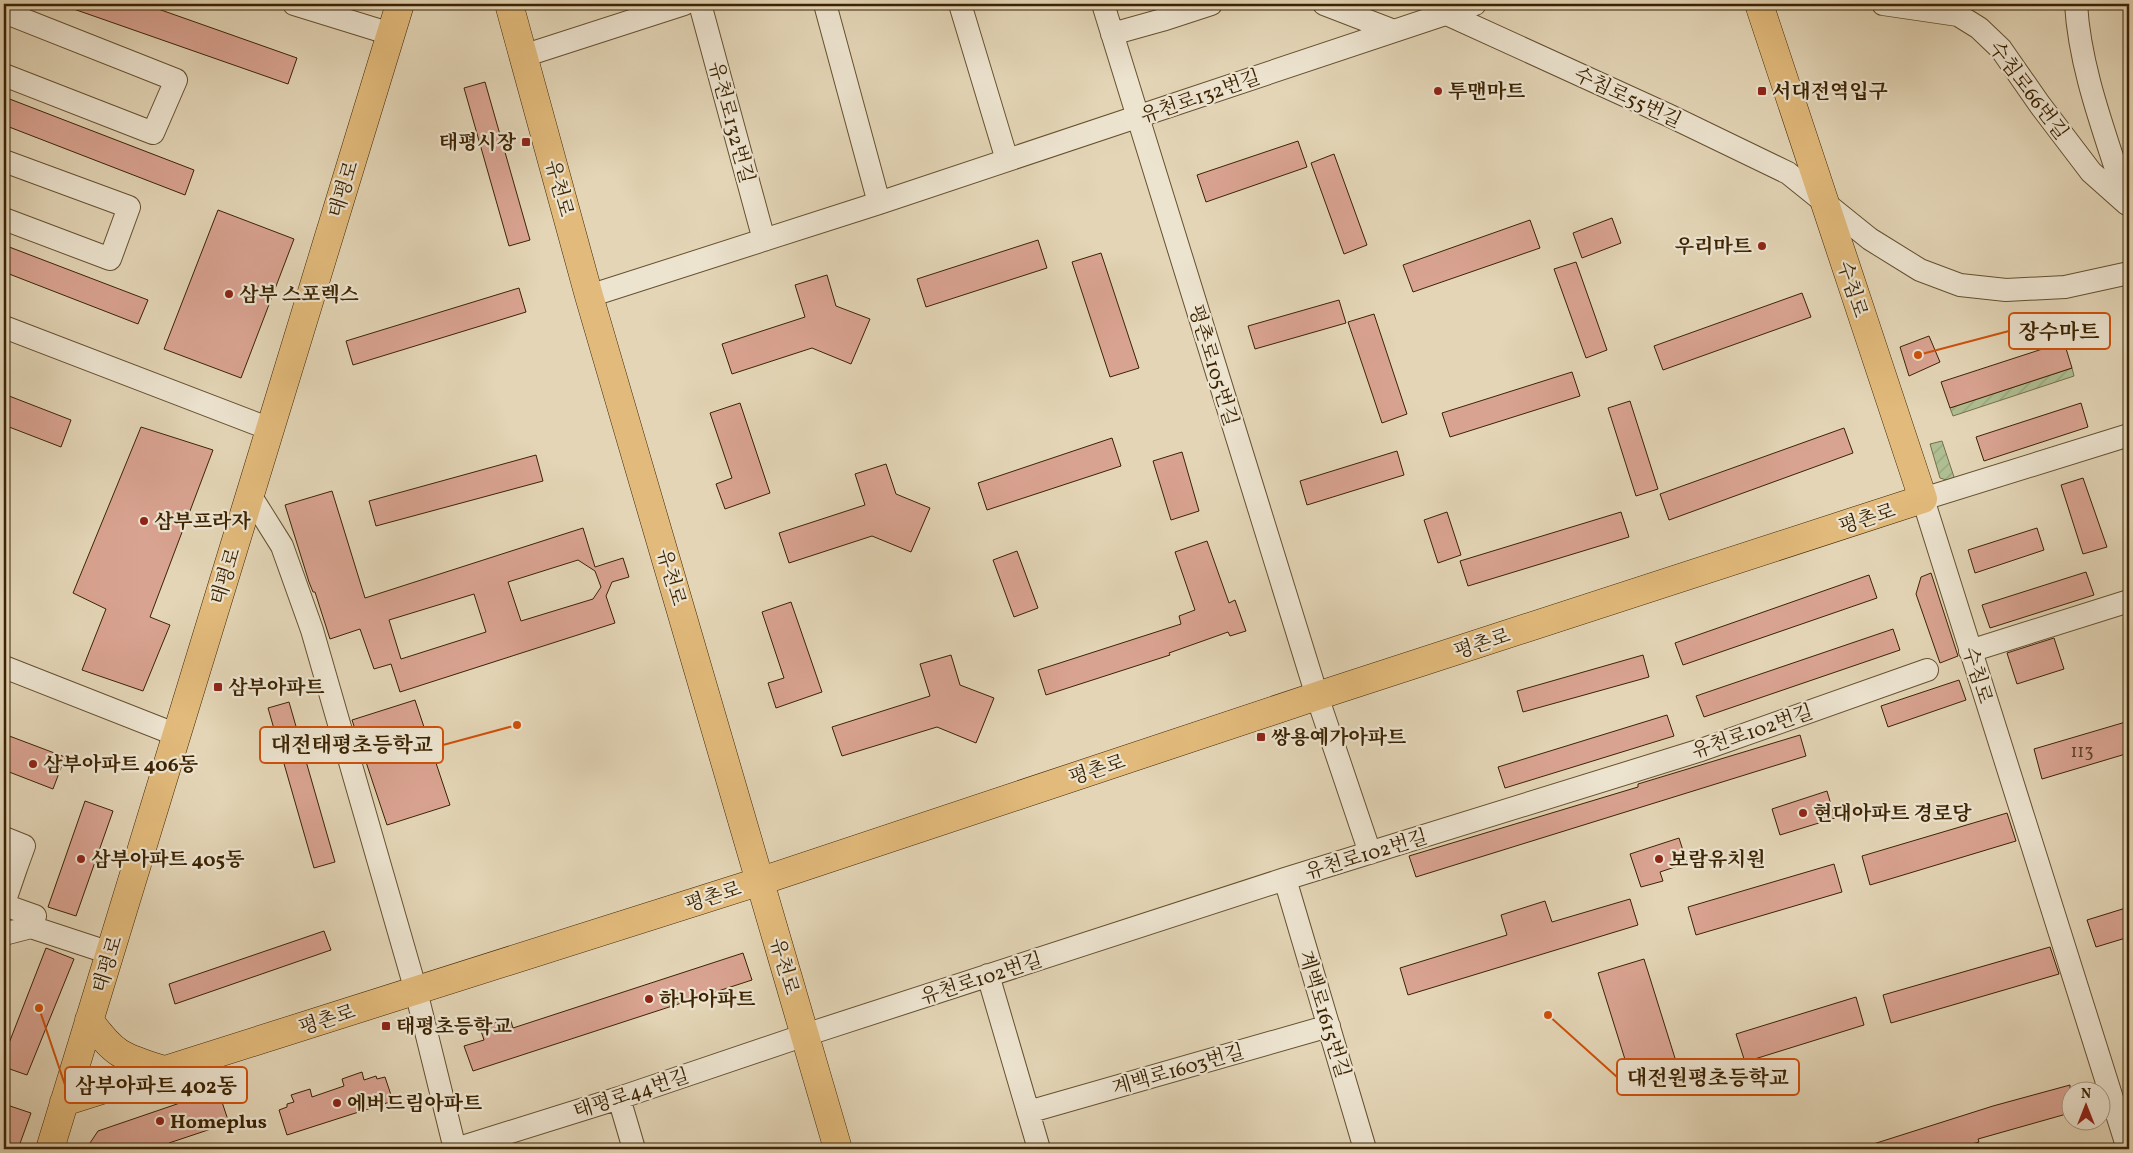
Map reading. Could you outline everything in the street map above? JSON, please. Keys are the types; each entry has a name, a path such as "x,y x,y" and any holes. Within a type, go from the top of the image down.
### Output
{"main road":[{"name":"태평로","path":"50,1149 400,4"},
{"name":"유천로","path":"508,4 589,296 838,1149"},
{"name":"수침로","path":"1759,4 1823,202 1923,499"},
{"name":"평촌로","path":"64,1102 761,881 1317,696 1923,499"},
{"path":"89,1020 114,1051 125,1057 164,1070"}],"street":[{"path":"294,4 391,34"},
{"path":"523,56 684,4"},
{"name":"유천로132번길","path":"700,4 764,240"},
{"path":"960,4 1007,160"},
{"name":"평촌로105번길","path":"1102,4 1317,696 1370,853"},
{"path":"1112,34 1210,4"},
{"path":"1324,4 1394,31"},
{"name":"유천로132번길","path":"589,296 879,203 1394,31 1436,8 1476,4"},
{"name":"수침로66번길","path":"1883,4 1958,15 1979,28 2001,49 2091,172 2128,211"},
{"path":"2076,4 2077,28 2082,55 2128,211"},
{"name":"수침로55번길","path":"1436,8 1668,115 1788,173 1823,202"},
{"path":"4,12 176,80 153,133 4,75"},
{"path":"827,12 879,203"},
{"path":"4,161 129,207 110,259 4,219"},
{"name":"수침로","path":"1823,202 1870,239 1920,270 1960,285 2006,290 2065,287 2129,273"},
{"path":"4,326 270,430"},
{"name":"평촌로","path":"1923,499 2129,435"},
{"path":"250,494 282,546 312,630 416,991 456,1149"},
{"name":"수침로","path":"1923,499 2127,1149"},
{"path":"1970,650 2129,601"},
{"path":"4,667 176,735"},
{"name":"유천로102번길","path":"805,1035 1285,879 1701,750 1927,670"},
{"path":"4,838 24,846 10,866 4,904 35,916 31,927"},
{"name":"계백로1615번길","path":"1285,879 1365,1149"},
{"path":"4,934 31,927 110,953"},
{"path":"988,975 1039,1149"},
{"name":"계백로1603번길","path":"1028,1112 1329,1026"},
{"name":"태평로44번길","path":"456,1149 619,1098 805,1035"},
{"path":"619,1098 634,1149"}],"green space":[{"path":"2072,368 2074,376 1953,416 1950,408"},
{"path":"1942,441 1956,483 1940,478 1930,444"}],"building":[{"path":"65,4 144,4 297,58 288,84 65,6"},
{"path":"485,82 530,240 509,246 464,88"},
{"path":"7,98 194,170 185,195 4,125 4,106"},
{"path":"1298,141 1307,167 1206,202 1197,175"},
{"path":"1334,154 1367,245 1344,254 1311,163"},
{"name":"삼부 스포렉스","path":"218,210 294,239 241,378 164,349"},
{"path":"1612,218 1621,243 1582,258 1573,233"},
{"path":"1530,220 1540,248 1413,292 1403,265"},
{"path":"1038,240 1047,268 926,307 917,279"},
{"path":"4,245 148,300 138,324 4,272"},
{"path":"1101,253 1139,368 1110,377 1072,262"},
{"path":"1576,262 1607,350 1586,358 1554,269"},
{"path":"827,275 836,306 870,319 851,364 812,348 732,374 722,344 805,317 795,285"},
{"path":"519,288 526,312 353,365 346,341"},
{"path":"1802,293 1811,317 1663,370 1654,346"},
{"path":"1339,300 1346,323 1255,349 1248,326"},
{"path":"1374,314 1407,414 1382,423 1348,322"},
{"path":"1929,336 1940,362 1909,376 1900,347"},
{"path":"2064,342 2072,368 1950,408 1941,382"},
{"path":"1572,372 1580,396 1450,437 1442,413"},
{"path":"4,394 71,420 61,447 4,425"},
{"path":"1630,401 1658,489 1636,496 1608,408"},
{"path":"740,403 770,493 725,509 716,484 732,478 710,413"},
{"path":"2081,403 2088,427 1984,461 1976,437"},
{"name":"삼부프라자","path":"141,427 213,450 150,617 170,625 143,691 82,670 106,609 73,593"},
{"path":"1844,428 1853,453 1669,520 1660,494"},
{"path":"1112,438 1121,466 987,510 978,483"},
{"path":"1397,451 1404,475 1307,505 1300,481"},
{"path":"1182,452 1199,511 1171,520 1153,461"},
{"path":"536,455 543,481 376,526 369,501"},
{"path":"886,464 896,494 930,508 911,552 872,536 789,563 779,533 865,505 855,474"},
{"path":"2083,478 2107,547 2083,554 2061,485"},
{"path":"332,491 365,598 583,528 595,567 623,558 629,577 612,582 606,596 615,623 400,692 391,664 374,669 360,629 330,639 315,592 313,592 309,582 285,505","holes":["578,560 595,571 601,587 593,599 521,621 508,582","474,594 486,632 401,659 389,620"]},
{"path":"1447,512 1461,555 1438,563 1424,520"},
{"path":"1621,512 1629,537 1468,586 1460,561"},
{"path":"2037,528 2044,550 1975,573 1968,550"},
{"path":"1207,541 1229,603 1235,600 1246,631 1230,636 1228,632 1169,653 1170,655 1046,695 1038,670 1181,624 1179,616 1195,610 1175,552"},
{"path":"1017,551 1038,608 1014,617 993,560"},
{"path":"2086,572 2094,595 1990,628 1982,605"},
{"path":"1931,573 1958,656 1940,663 1916,594 1921,577"},
{"path":"1869,575 1877,598 1683,665 1675,643"},
{"path":"791,602 822,692 776,708 768,683 784,678 762,612"},
{"path":"1893,629 1900,650 1704,717 1696,696"},
{"path":"2054,638 2064,669 2017,684 2007,653"},
{"path":"951,655 960,685 994,698 976,743 937,727 842,756 832,727 930,696 920,664"},
{"path":"1643,655 1649,677 1523,712 1517,691"},
{"path":"1959,680 1966,700 1888,727 1881,706"},
{"path":"415,700 450,805 387,825 352,720"},
{"path":"289,702 335,862 314,868 268,708"},
{"path":"1667,715 1674,736 1505,788 1498,767"},
{"path":"2129,721 2129,753 2042,779 2034,749"},
{"name":"삼부아파트 406동","path":"4,734 65,757 53,789 4,770"},
{"path":"1800,735 1806,756 1416,877 1409,856 1638,787 1638,784"},
{"name":"현대아파트 경로당","path":"1827,791 1835,818 1780,835 1772,809"},
{"name":"삼부아파트 405동","path":"85,801 113,811 76,916 48,907"},
{"path":"2007,813 2016,841 1870,885 1862,856"},
{"name":"보람유치원","path":"1679,838 1687,863 1660,872 1663,881 1641,887 1630,854"},
{"path":"1834,864 1842,892 1696,935 1688,907"},
{"path":"1630,899 1638,925 1408,995 1400,968 1507,935 1501,915 1545,901 1552,922"},
{"path":"2129,907 2129,937 2096,947 2087,920"},
{"path":"324,931 331,950 175,1004 169,984"},
{"path":"2050,947 2059,974 1891,1023 1883,995"},
{"path":"46,948 74,959 27,1075 4,1067 4,1056"},
{"name":"하나아파트","path":"743,953 752,980 473,1071 464,1046 484,1040 480,1028 510,1018 513,1028"},
{"path":"1644,959 1679,1071 1633,1085 1598,973"},
{"path":"1856,997 1864,1025 1745,1062 1736,1034"},
{"name":"에버드림아파트","path":"362,1072 364,1080 376,1076 377,1079 385,1077 393,1101 287,1135 279,1110 287,1107 287,1104 294,1102 291,1095 310,1089 312,1097 344,1086 342,1079"},
{"path":"2060,1088 2060,1116 1978,1139 1979,1142 1955,1149 1868,1149 1867,1146 1993,1106"},
{"path":"218,1090 229,1123 169,1143 171,1149 86,1149 98,1131"},
{"path":"4,1104 31,1113 18,1149 4,1149"}],"place":[{"name":"투맨마트","path":"1438,91"},
{"name":"서대전역입구","path":"1762,91"},
{"name":"태평시장","path":"526,142"},
{"name":"우리마트","path":"1762,246"},
{"name":"삼부 스포렉스","path":"229,294"},
{"name":"장수마트","path":"1918,355"},
{"name":"삼부프라자","path":"144,521"},
{"name":"삼부아파트","path":"218,687"},
{"name":"대전태평초등학교","path":"517,725"},
{"name":"쌍용예가아파트","path":"1261,737"},
{"name":"삼부아파트 406동","path":"33,764"},
{"name":"현대아파트 경로당","path":"1803,813"},
{"name":"삼부아파트 405동","path":"81,859"},
{"name":"보람유치원","path":"1659,859"},
{"name":"하나아파트","path":"649,999"},
{"name":"삼부아파트 402동","path":"39,1008"},
{"name":"대전원평초등학교","path":"1548,1015"},
{"name":"태평초등학교","path":"386,1026"},
{"name":"에버드림아파트","path":"337,1103"},
{"name":"Homeplus","path":"160,1121"}]}
